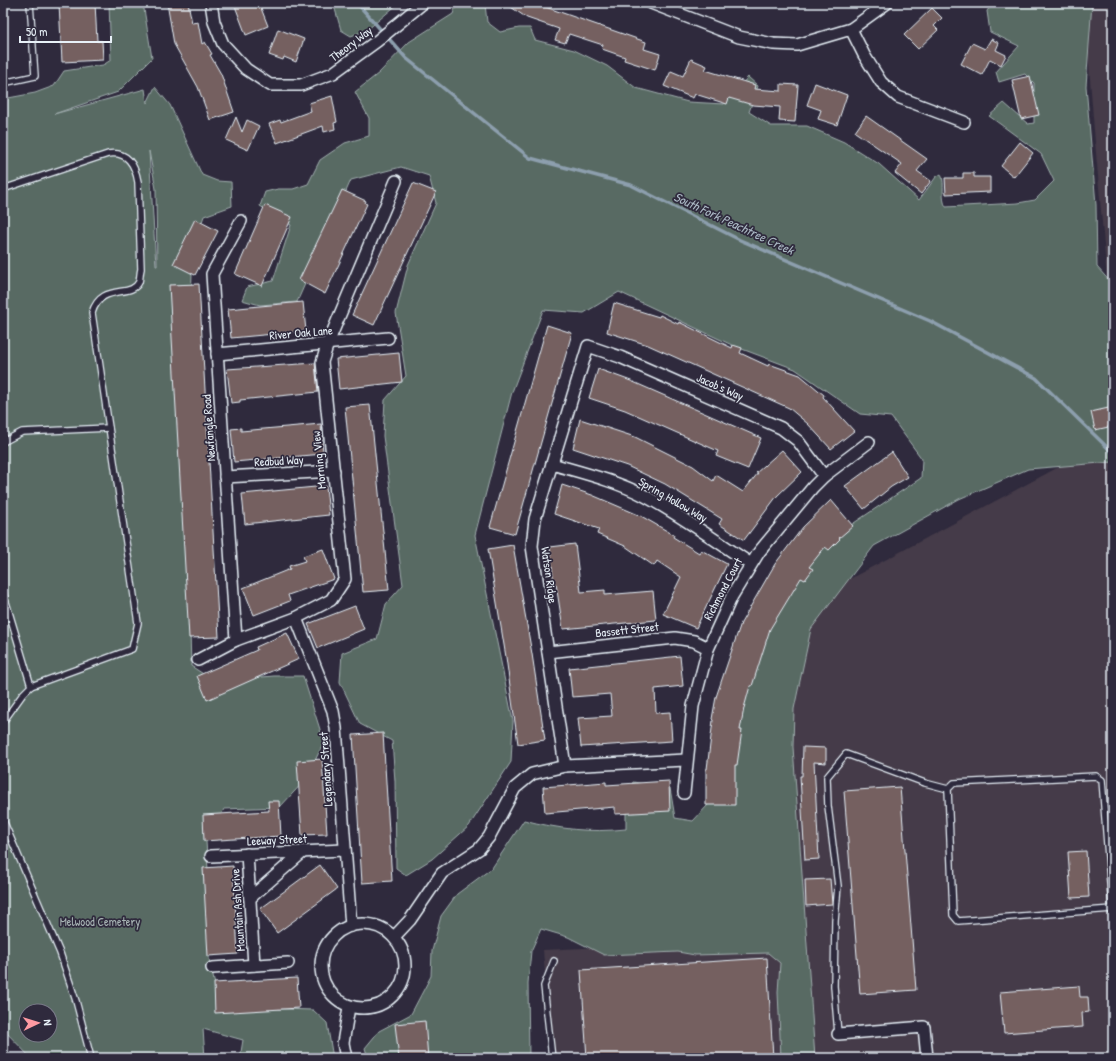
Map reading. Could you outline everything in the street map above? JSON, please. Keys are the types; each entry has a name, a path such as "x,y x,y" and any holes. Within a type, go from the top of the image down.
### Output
{"street":[{"name":"Theory Way","path":"211,3 214,22 222,44 246,69 270,85 301,85 333,73 377,41 423,3"},
{"path":"650,3 739,37 773,44 797,44 851,29 886,3"},
{"path":"851,29 864,55 881,82 898,97 964,122"},
{"name":"Morning View","path":"198,660 236,640 296,618 331,600 345,579 322,362 328,343 396,181"},
{"name":"Newfangle Road","path":"236,640 212,274 241,221"},
{"name":"River Oak Lane","path":"217,354 388,338"},
{"name":"Watson Ridge","path":"566,766 532,546 535,518 588,346"},
{"name":"Jacob's Way","path":"588,346 620,357 780,428 798,441 824,476"},
{"name":"Richmond Court","path":"684,793 686,760 693,706 708,648 732,596 758,552 812,487 869,442"},
{"name":"Spring Hollow Way","path":"552,464 608,480 644,496 675,514 751,564"},
{"name":"Redbud Way","path":"225,477 334,471"},
{"name":"Legendary Street","path":"296,618 333,711 336,728 344,850 351,926"},
{"name":"Bassett Street","path":"548,652 675,638 694,641 708,648"},
{"path":"394,936 410,920 442,873 479,849 489,837 515,788 532,774 566,766 686,760"},
{"name":"Leeway Street","path":"211,856 344,850"},
{"path":"250,898 304,851"},
{"name":"Mountain Ash Drive","path":"247,854 254,965"},
{"path":"363,924 374,925 385,929 394,936 402,948 406,962 405,976 399,990 390,1000 377,1007 363,1009 349,1007 337,1000 328,991 323,978 321,965 323,952 330,940 339,931 351,926 363,924"},
{"path":"212,968 288,962"},
{"path":"346,1058 342,1043 349,1007"},
{"path":"838,1034 924,1027 927,1058"}],"lane":[{"path":"3,83 35,76 30,3"},
{"path":"3,189 118,153 128,159 135,169 138,182 141,269 139,282 133,288 103,295 95,302 92,313 138,623 132,649 31,686 23,694 3,722"},
{"path":"3,442 22,432 109,428"},
{"path":"3,592 31,686"},
{"path":"838,1034 834,986 835,921 838,886 828,806 828,777 846,754 925,783 948,789"},
{"path":"948,789 954,784 1096,776 1102,780 1113,918"},
{"path":"948,789 953,915 958,921 1112,909"},
{"path":"3,820 60,953 76,1001 91,1058"},
{"path":"552,1058 544,986 554,961"}],"shaded area":[{"path":"1084,3 1113,3 1113,349 1094,130"},
{"path":"1113,438 1113,1058 552,1058 543,950 781,938 758,628"}],"green space":[{"name":"Melwood Cemetery","path":"109,3 143,3 152,58 118,92 54,114 145,89 147,103 155,87 170,105 202,175 217,181 231,182 232,206 204,216 193,248 185,457 191,666 214,681 274,676 303,676 324,742 306,779 280,807 224,809 206,842 212,923 209,959 218,998 248,1008 313,1010 327,1023 333,1058 240,1058 243,1040 203,1029 205,1058 31,1058 3,1029 3,99 35,93 54,86 64,71 103,65 111,60","holes":["149,151 156,189 157,266"]},
{"path":"331,3 399,3 367,30 351,36 341,30 335,9"},
{"path":"457,3 485,4 487,22 500,32 519,28 530,28 535,40 574,50 607,66 636,88 688,102 724,104 748,77 758,86 749,112 771,126 807,126 844,142 879,164 919,200 936,177 941,174 943,182 943,199 946,207 1018,203 1035,200 1054,181 1041,154 989,116 1004,103 1028,124 1034,123 1034,83 1025,74 999,82 996,72 1019,46 990,32 987,11 993,3 1092,3 1086,86 1096,205 1097,267 1113,285 1113,462 1028,469 959,499 874,546 811,629 794,709 793,747 815,1058 781,1058 778,992 780,963 768,953 695,955 678,952 604,955 568,937 541,929 531,951 528,983 529,1058 368,1058 365,1048 379,1031 411,1014 431,976 432,951 441,916 457,894 492,868 524,820 549,826 574,829 600,831 626,829 626,798 633,782 670,788 675,818 693,821 708,805 715,717 725,672 742,628 842,531 921,478 922,459 891,417 860,414 795,369 734,346 619,292 584,313 543,310 512,392 475,535 513,721 511,762 469,826 432,859 406,875 396,868 395,781 392,741 360,724 340,682 342,653 377,639 386,604 403,585 383,436 385,400 406,376 396,313 408,265 436,203 429,176 401,167 351,180 297,302 260,305 242,300 247,287 273,281 291,225 260,206 265,192 278,189 293,189 308,184 320,160 345,143 369,136 369,118 355,92 379,73 409,42 453,14"}],"building":[{"path":"59,3 95,3 97,41 102,41 103,60 62,62"},
{"path":"167,3 188,3 192,23 198,22 202,44 205,42 212,54 210,55 221,74 234,112 210,120 198,87 174,44"},
{"path":"244,3 259,3 268,26 246,35 235,6"},
{"path":"505,3 534,3 646,42 644,49 660,54 655,70 624,60 625,57 602,49 603,45 569,34 565,43 555,40 559,29 527,18"},
{"path":"932,8 942,18 934,26 938,30 918,49 904,35"},
{"path":"278,29 304,39 296,62 284,57 283,60 269,55"},
{"path":"991,39 999,43 996,50 1006,55 1001,65 990,59 982,75 961,64 972,43 985,49"},
{"path":"691,59 707,66 705,70 755,85 754,89 781,91 781,84 798,85 795,122 779,121 780,107 753,105 729,98 727,104 695,94 693,98 664,86 671,71 683,76"},
{"path":"1030,76 1039,115 1021,119 1012,80"},
{"path":"815,83 847,95 837,125 818,119 821,110 807,105"},
{"path":"332,96 337,122 334,123 335,129 324,132 323,126 277,143 269,124 280,120 281,122 311,111 309,103"},
{"path":"866,116 927,159 917,171 931,181 921,194 895,173 902,164 855,132"},
{"path":"236,117 242,132 247,120 259,126 248,150 226,140"},
{"path":"1020,142 1033,153 1014,177 1001,166"},
{"path":"963,173 974,173 974,177 990,177 990,192 946,194 945,178 963,178"},
{"path":"413,183 436,192 374,325 352,315"},
{"path":"342,190 366,201 365,203 367,204 325,294 299,280"},
{"path":"265,205 292,217 262,286 235,274"},
{"path":"195,219 218,231 195,275 173,264"},
{"path":"199,284 219,637 189,638 169,285"},
{"path":"303,302 306,331 231,338 228,309"},
{"path":"614,303 659,317 660,315 678,324 679,322 732,348 733,345 742,348 740,353 768,366 769,364 800,375 824,395 823,397 854,431 831,449 808,424 789,408 648,345 607,332"},
{"path":"547,325 572,333 515,534 490,527"},
{"path":"399,353 402,382 339,389 336,359"},
{"path":"315,363 318,392 240,400 240,402 231,403 227,369"},
{"path":"598,369 631,381 761,438 748,469 716,456 718,451 625,410 589,398"},
{"path":"370,405 389,590 363,592 345,407"},
{"path":"1113,407 1113,426 1095,430 1091,412"},
{"path":"580,419 635,437 693,466 713,481 716,475 743,492 758,473 756,473 782,450 802,472 777,496 744,540 719,524 722,519 665,484 627,466 573,448"},
{"path":"321,424 323,454 234,462 231,429 241,428 241,431"},
{"path":"892,452 908,477 891,487 864,509 845,486"},
{"path":"562,485 592,495 641,516 674,535 673,537 699,553 701,550 727,564 696,628 663,614 681,577 657,561 654,566 625,546 597,534 599,529 554,514"},
{"path":"326,486 329,515 245,524 242,494"},
{"path":"831,500 853,526 839,538 840,539 829,550 825,547 809,567 813,569 805,580 801,578 770,629 744,708 740,730 742,730 737,765 735,765 735,805 706,805 706,769 716,697 741,623 775,564 803,527"},
{"path":"575,544 581,592 605,590 605,595 653,591 656,620 563,629 556,584 554,585 550,547"},
{"path":"513,545 545,740 518,744 506,657 488,549"},
{"path":"323,549 334,579 288,595 290,601 254,615 243,588 290,569 289,566 305,561 303,556"},
{"path":"355,606 364,629 318,648 308,624"},
{"path":"287,633 299,659 207,700 197,676 257,650 256,647"},
{"path":"680,656 683,686 655,689 656,713 670,712 672,741 581,747 578,718 612,716 610,694 572,697 569,668"},
{"path":"383,733 392,881 362,883 353,735"},
{"path":"803,747 826,748 826,763 814,762 819,859 805,860 800,776 802,776"},
{"path":"322,759 327,834 302,835 297,761"},
{"path":"669,781 670,811 615,814 615,807 545,813 543,787 606,782 606,785"},
{"path":"900,787 916,990 860,994 844,791"},
{"path":"268,801 279,801 281,836 204,841 203,815 269,811"},
{"path":"1086,851 1089,897 1071,898 1068,852"},
{"path":"320,865 337,889 277,933 260,909"},
{"path":"233,866 238,954 208,956 203,868"},
{"path":"830,879 832,904 806,906 805,880"},
{"path":"767,958 773,1058 587,1058 581,970"},
{"path":"297,978 299,1008 215,1013 214,983"},
{"path":"1079,986 1080,997 1088,997 1089,1012 1082,1013 1083,1027 1004,1033 1000,992"},
{"path":"425,1021 428,1058 399,1058 395,1024"}],"waterway":[{"name":"South Fork Peachtree Creek","path":"357,3 406,58 530,158 631,185 740,240 930,321 1036,378 1113,453"}]}
